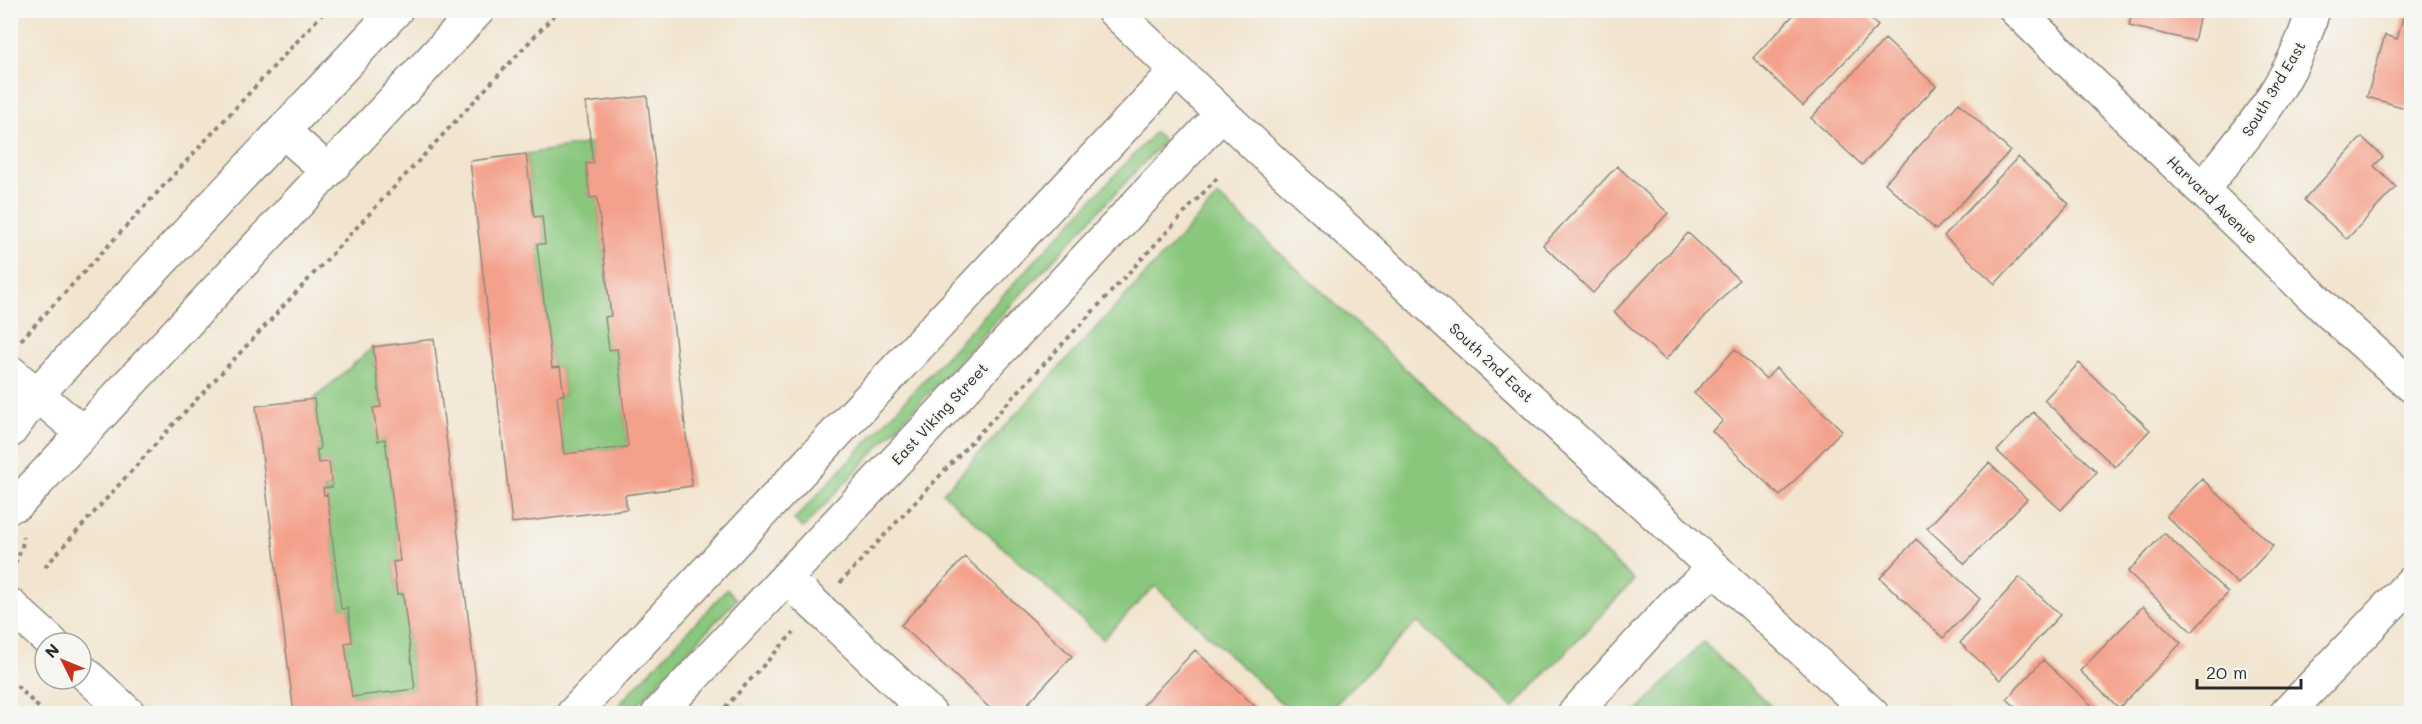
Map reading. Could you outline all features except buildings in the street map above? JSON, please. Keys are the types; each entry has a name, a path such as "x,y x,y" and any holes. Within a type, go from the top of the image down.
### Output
{"street":[{"path":"10,431 37,394 396,10"},
{"path":"10,506 18,503 478,10"},
{"name":"South 2nd East","path":"1113,10 1222,114 1872,714"},
{"name":"Harvard Avenue","path":"2016,10 2330,313 2412,386"},
{"name":"South 3rd East","path":"2202,189 2256,125 2306,37 2313,10"},
{"path":"573,714 1176,71"},
{"name":"East Viking Street","path":"658,714 795,587 1222,114"},
{"path":"284,131 328,171"},
{"path":"15,357 37,394 83,433"},
{"path":"1574,714 1676,602 1715,569"},
{"path":"2286,714 2412,582"},
{"path":"795,587 930,714"},
{"path":"10,605 39,631"},
{"path":"93,681 129,714"}],"path":[{"path":"15,357 326,10"},
{"path":"45,567 171,427 559,10"},
{"path":"838,585 1217,178"},
{"path":"719,714 798,628"},
{"path":"10,680 45,714"}],"green space":[{"path":"1155,132 1164,141 803,528 794,520"},
{"path":"591,143 593,163 586,165 590,197 597,197 611,316 609,350 617,349 628,447 564,454 557,396 564,395 560,367 552,368 537,244 545,243 542,216 534,217 526,154"},
{"path":"1218,196 1634,580 1513,708 1417,622 1327,713 1292,713 1155,586 1103,639 943,493"},
{"path":"373,347 381,407 374,409 378,440 385,439 400,561 393,562 397,594 403,594 415,689 352,697 345,643 352,641 348,609 341,609 327,495 323,488 332,487 329,462 318,463 317,450 319,449 314,399"},
{"path":"727,589 737,599 630,713 611,713"},
{"path":"1703,642 1778,713 1636,713"}]}
